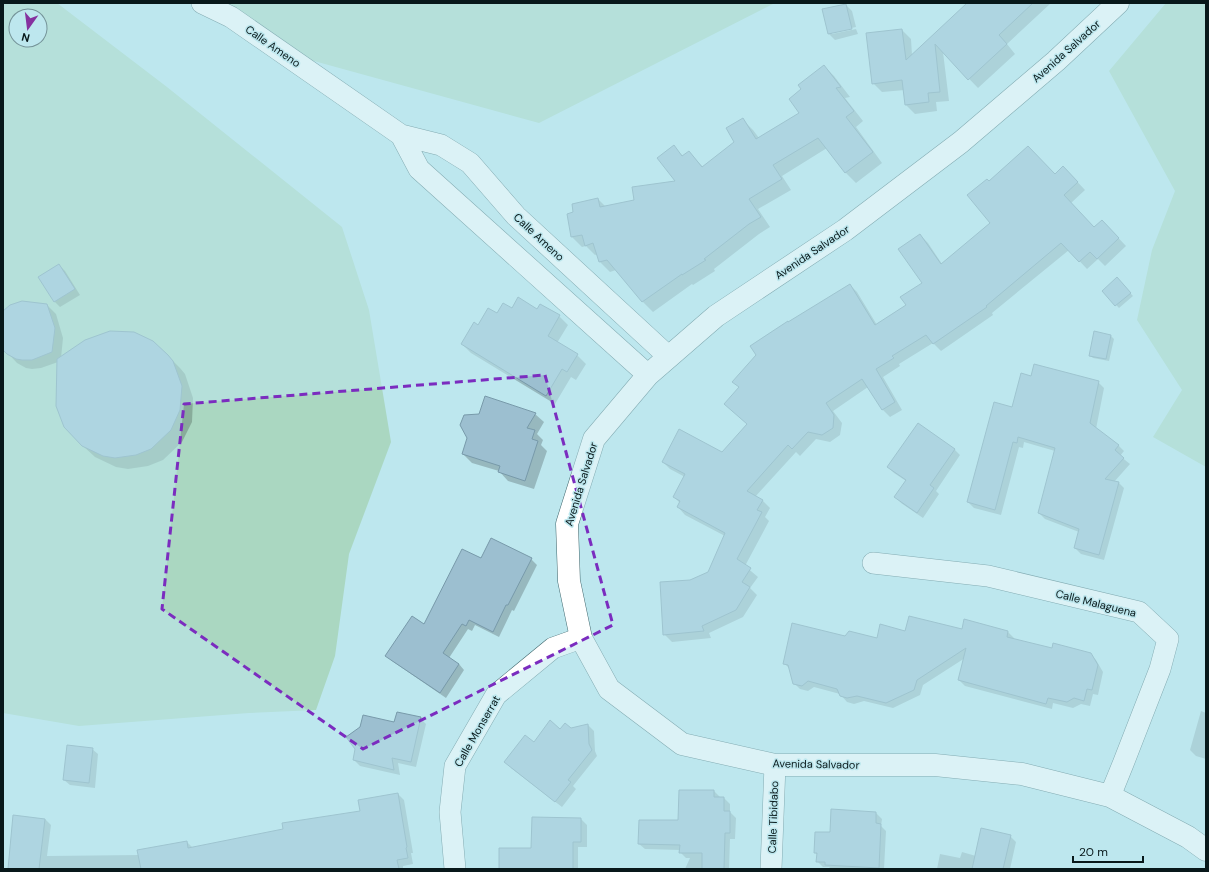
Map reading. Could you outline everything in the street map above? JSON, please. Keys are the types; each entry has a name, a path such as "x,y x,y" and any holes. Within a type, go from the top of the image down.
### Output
{"street":[{"name":"Calle Ameno","path":"202,3 231,17 401,135 441,145 470,163 516,216 669,357"},
{"name":"Avenida Salvador","path":"1118,3 1056,61 960,142 846,230 716,316 648,375 594,439 566,524 569,581 581,638 609,689 682,744 774,765 935,765 1022,774 1110,796 1188,837 1206,850"},
{"name":"Calle Ameno","path":"401,135 419,169 648,375"},
{"name":"Calle Malaguena","path":"873,563 988,576 1139,612 1168,639 1160,669 1110,796"},
{"name":"Calle Monserrat","path":"455,869 450,812 455,766 496,695 553,648 581,638"},
{"name":"Calle Tibidabo","path":"771,869 774,765"}],"highlighted area":[{"path":"545,375 613,625 363,749 162,609 184,404"}],"green space":[{"path":"3,3 57,3 167,87 342,227 369,310 391,442 349,554 335,656 316,710 249,713 79,726 3,713"},
{"path":"229,3 775,3 539,123 252,44"},
{"path":"1166,3 1206,3 1206,467 1153,437 1182,390 1137,320 1152,250 1175,191 1109,71"}],"building":[{"path":"967,3 1033,3 999,35 1007,44 968,80 935,44 940,92 928,93 929,102 905,105 902,80 872,84 866,33 902,29 906,60"},
{"path":"846,4 852,29 828,34 822,9"},
{"path":"824,65 841,87 836,88 854,111 846,117 873,152 845,173 818,138 773,165 782,179 749,199 761,217 749,224 704,259 706,260 682,274 642,302 607,260 599,262 593,243 585,246 582,235 571,237 567,214 573,212 572,204 598,198 600,207 634,200 632,187 675,181 657,158 674,145 682,156 689,151 702,167 734,142 726,128 743,118 756,139 799,113 789,99 801,89 798,85"},
{"path":"1028,146 1055,174 1063,166 1078,182 1064,195 1094,227 1102,220 1119,238 1097,259 1090,252 1079,262 1061,243 986,306 987,307 933,344 926,335 892,356 894,358 876,369 895,402 882,410 862,379 826,403 834,415 833,428 822,435 808,432 792,449 788,445 747,491 763,500 757,510 762,512 737,559 751,568 742,582 750,587 736,610 702,626 704,631 663,635 660,582 690,580 708,572 725,533 677,507 680,501 673,497 685,474 662,462 679,429 722,452 747,424 724,404 739,387 732,382 756,355 750,346 788,321 850,284 875,325 906,305 900,297 922,283 898,249 920,234 941,264 990,223 967,195 987,179 989,181"},
{"path":"59,264 75,289 54,302 38,277"},
{"path":"1117,277 1131,293 1115,306 1102,291"},
{"path":"518,297 537,309 540,304 560,315 548,336 578,354 567,372 562,369 546,396 461,344 474,322 478,325 488,308 497,313 503,303 512,308"},
{"path":"22,301 47,304 55,328 52,352 32,360 16,359 3,350 3,311 10,305"},
{"path":"110,331 134,332 153,341 173,361 182,386 180,410 171,430 151,449 136,455 115,458 103,456 82,446 64,427 56,406 57,359 85,340"},
{"path":"1094,331 1111,335 1106,359 1089,356"},
{"path":"1034,364 1099,381 1090,423 1119,445 1115,450 1124,458 1105,479 1119,482 1099,555 1074,548 1079,529 1038,513 1055,448 1018,437 1017,443 1013,442 995,510 967,502 994,402 1012,407 1021,373 1031,376"},
{"path":"485,396 536,413 527,428 535,430 532,439 538,441 525,481 498,472 500,466 462,454 467,438 460,425 464,415 479,414"},
{"path":"918,423 955,449 930,485 934,488 917,513 894,497 906,480 887,467"},
{"path":"491,538 532,558 493,632 469,620 466,626 462,624 443,653 459,664 440,693 385,656 412,616 424,624 462,549 481,558"},
{"path":"909,616 962,629 964,619 1008,631 1007,637 1052,648 1053,643 1091,653 1098,665 1092,690 1087,689 1084,701 1074,698 1067,702 1048,698 1046,704 958,680 966,648 917,680 914,690 886,703 857,696 847,698 840,696 837,689 808,681 802,686 793,684 788,665 783,664 792,623 845,636 849,631 877,638 880,624 905,631"},
{"path":"397,712 421,717 411,762 392,758 394,770 353,760 355,749 346,737 360,727 363,715 394,722"},
{"path":"550,720 560,729 565,723 571,728 588,724 589,744 592,750 568,780 571,782 555,802 504,762 525,735 534,742"},
{"path":"67,745 93,748 89,783 63,780"},
{"path":"679,790 714,790 714,797 724,797 724,811 730,811 730,833 725,833 724,869 702,869 702,853 679,853 680,845 638,844 639,820 678,820"},
{"path":"398,793 408,858 397,860 399,869 141,869 137,850 187,841 188,848 283,829 282,823 360,811 358,800"},
{"path":"831,809 876,812 876,823 881,824 879,868 825,865 825,862 816,862 817,853 814,853 815,832 830,832"},
{"path":"13,815 45,819 39,869 8,869"},
{"path":"532,817 581,818 581,842 573,842 573,869 499,869 499,848 531,848"},
{"path":"981,828 1011,835 1003,869 972,869"}]}
